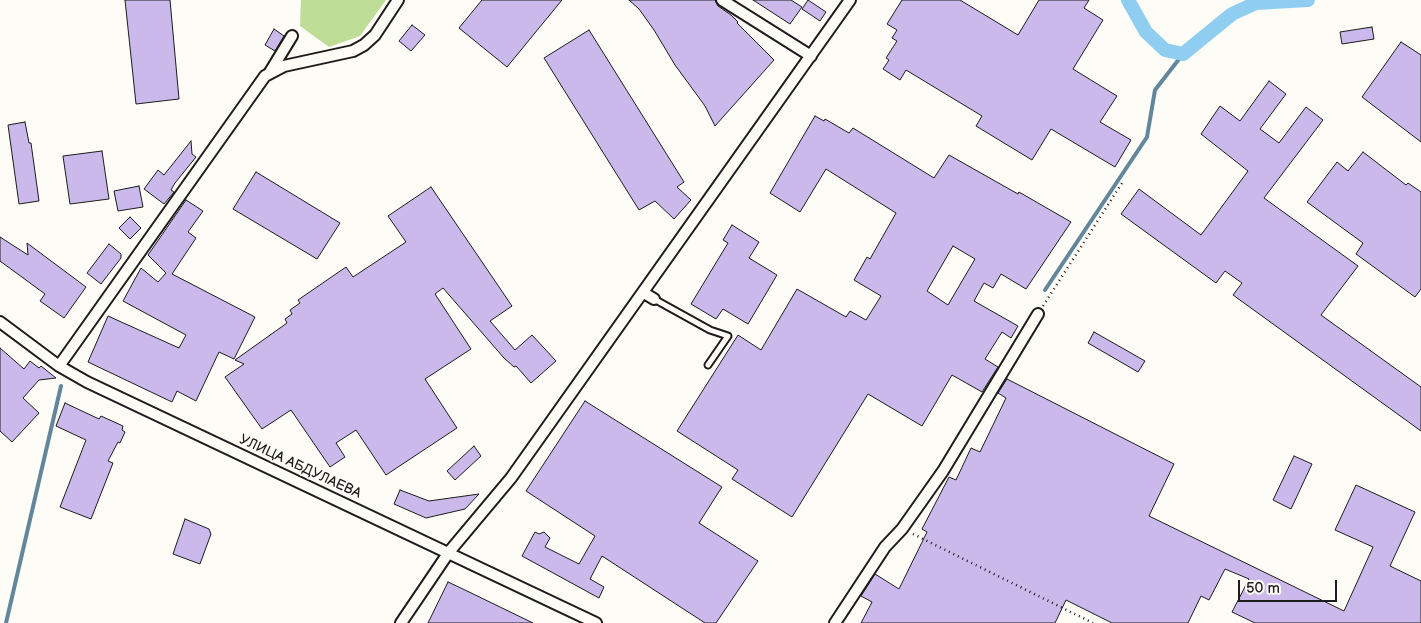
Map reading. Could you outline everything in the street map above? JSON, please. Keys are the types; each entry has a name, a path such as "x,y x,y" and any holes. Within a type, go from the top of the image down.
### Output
{"street":[{"path":"270,72 284,66 352,52 364,45 375,35 398,0"},
{"path":"722,0 811,56"},
{"path":"401,623 449,552 511,478 850,0"},
{"path":"59,366 270,72 292,36"},
{"path":"644,293 654,299"},
{"path":"835,623 885,548 902,529 943,471 1038,314"},
{"name":"УЛИЦА АБДУЛАЕВА","path":"0,322 59,366 87,382 596,623"}],"lane":[{"path":"654,299 710,330 728,336 708,365"}],"path":[{"path":"1038,314 1122,183"},
{"path":"902,529 1093,623"}],"green space":[{"path":"301,0 386,0 360,36 329,47 300,26"}],"building":[{"path":"125,0 170,0 179,99 136,104"},
{"path":"482,0 562,0 507,67 459,28"},
{"path":"629,0 715,0 718,6 731,15 774,60 715,126 705,106 675,65 654,30 639,9"},
{"path":"753,0 791,0 802,7 790,24"},
{"path":"808,0 826,12 820,21 802,9"},
{"path":"902,0 960,0 1018,35 1039,0 1089,0 1084,8 1103,20 1073,69 1117,96 1100,122 1131,140 1115,167 1051,129 1032,160 976,126 982,116 906,70 900,80 883,69 889,60 886,58 897,41 892,38 897,30 887,24"},
{"path":"412,25 425,35 411,51 399,41"},
{"path":"1372,27 1374,39 1342,44 1340,32"},
{"path":"274,29 284,36 275,51 265,45"},
{"path":"589,30 684,182 677,187 691,200 674,219 655,201 639,210 544,58"},
{"path":"1401,42 1421,55 1421,142 1362,97"},
{"path":"1269,81 1286,94 1260,129 1279,143 1306,107 1323,120 1264,198 1358,266 1321,315 1421,387 1421,431 1233,295 1242,283 1225,271 1216,283 1121,214 1139,189 1201,235 1248,171 1201,134 1220,106 1240,121"},
{"path":"815,116 824,121 825,119 849,133 853,128 934,178 949,155 1071,222 1026,289 1001,274 993,288 984,283 974,301 1018,326 1011,338 1002,332 985,359 998,367 982,392 952,375 922,426 868,394 792,517 732,479 738,470 677,431 738,335 761,350 797,289 846,317 850,311 866,320 881,296 854,280 867,257 870,259 896,213 826,169 800,212 770,193","holes":["953,246 975,259 948,305 927,291"]},
{"path":"25,122 29,143 31,143 39,201 19,204 8,125"},
{"path":"191,141 192,154 196,157 175,183 171,190 174,192 164,204 144,189 158,170 164,175"},
{"path":"102,151 109,199 70,204 63,156"},
{"path":"1363,152 1406,185 1408,183 1421,192 1421,289 1415,297 1356,254 1363,243 1307,202 1337,162 1348,171"},
{"path":"256,172 340,223 317,259 233,209"},
{"path":"139,186 143,207 118,211 114,191"},
{"path":"431,187 512,306 490,321 515,350 532,335 556,361 531,383 516,366 514,367 504,358 443,288 435,294 471,349 425,379 457,428 386,475 356,430 336,443 345,457 330,467 291,410 262,429 225,377 244,364 235,360 287,323 285,319 292,314 290,310 300,303 298,300 346,267 353,277 406,242 388,216"},
{"path":"186,200 203,211 188,232 196,238 172,274 255,317 234,359 219,352 196,401 177,391 172,402 88,362 108,316 179,348 186,335 123,301 141,268 158,282 166,273 148,255"},
{"path":"130,217 141,228 130,239 119,228"},
{"path":"732,225 759,242 749,258 777,275 748,324 723,309 716,319 691,304 728,243 723,240"},
{"path":"0,237 28,255 27,243 86,287 64,318 40,301 45,294 0,261"},
{"path":"109,244 121,254 121,258 101,284 87,273"},
{"path":"1094,332 1145,361 1138,372 1088,343"},
{"path":"0,348 24,369 30,361 39,368 41,366 56,378 39,380 23,398 39,413 12,442 0,431"},
{"path":"1007,379 1174,464 1149,516 1344,611 1373,547 1335,530 1356,485 1415,512 1390,566 1421,581 1421,623 1255,623 1232,612 1249,579 1225,569 1209,600 1201,596 1188,623 1112,623 1066,600 1055,623 861,623 872,602 861,596 875,574 899,589 927,532 922,529 949,477 956,480 971,448 980,452 1006,398 998,393"},
{"path":"585,401 722,487 699,523 758,561 716,623 705,623 602,556 590,579 604,587 599,598 522,556 535,532 539,534 544,532 550,538 545,547 579,564 595,536 526,491"},
{"path":"65,403 99,419 101,416 123,426 122,430 125,432 108,461 113,463 91,519 60,507 86,440 56,426"},
{"path":"474,446 481,456 455,480 447,471"},
{"path":"1294,456 1312,464 1291,509 1273,500"},
{"path":"400,490 429,501 479,494 465,509 426,518 394,504"},
{"path":"185,519 209,529 211,534 200,564 173,554"},
{"path":"448,582 465,590 533,623 428,623"}],"waterway":[{"path":"1128,0 1146,32 1165,50 1183,54 1232,14 1256,3 1308,0"},
{"path":"1045,290 1147,137 1155,90 1183,54"},
{"path":"6,623 61,386"}]}
